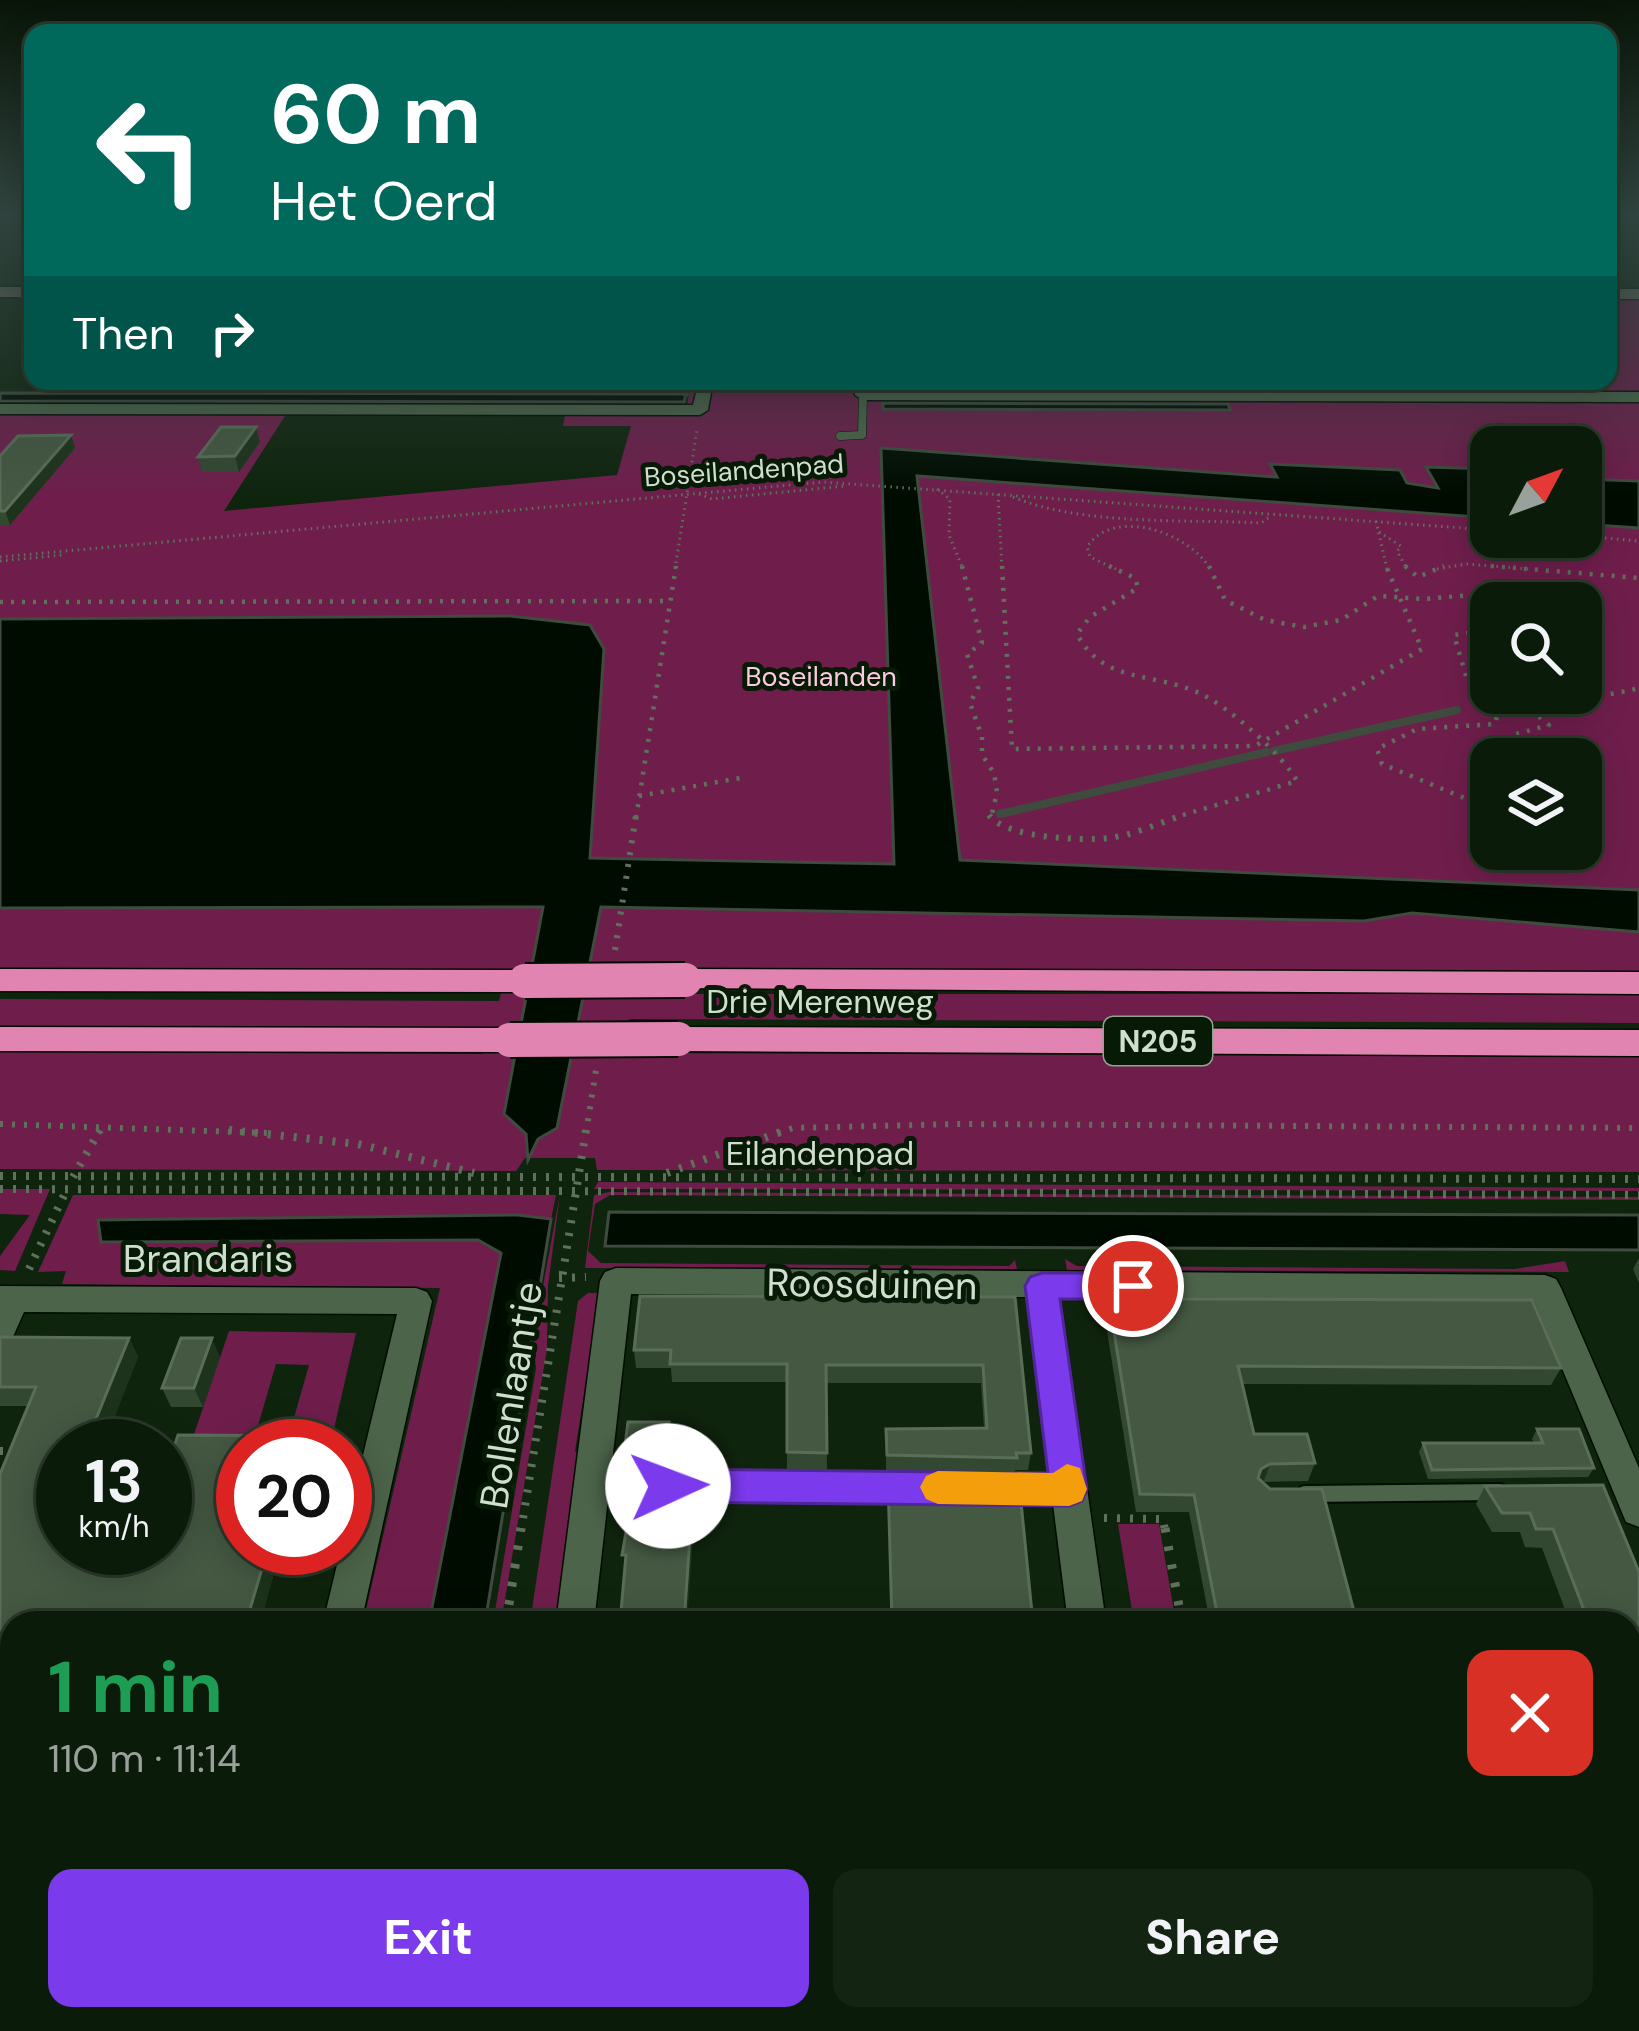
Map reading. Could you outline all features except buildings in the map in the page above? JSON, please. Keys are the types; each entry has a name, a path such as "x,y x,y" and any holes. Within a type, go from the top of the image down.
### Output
{"highway":[{"name":"Drie Merenweg","path":"0,980 1639,983"},
{"name":"Drie Merenweg","path":"0,1039 1639,1043"}],"street":[{"path":"0,409 700,410 704,390"},
{"path":"1035,390 1639,397"},
{"name":"Roosduinen","path":"576,1611 616,1281 1545,1288 1628,1497"},
{"path":"1042,1286 1085,1611"},
{"name":"Brandaris","path":"5,1309 416,1301 386,1439"},
{"path":"345,1611 386,1439"}],"lane":[{"path":"840,436 862,435 862,390"},
{"path":"592,1488 913,1487"},
{"path":"980,1488 1071,1503"},
{"path":"1286,1494 1509,1492"}],"path":[{"path":"621,915 670,602 692,493 700,410"},
{"name":"Boseilandenpad","path":"0,559 638,502 692,493 712,500 835,489 851,483 1470,528"},
{"path":"937,489 950,499 950,535 959,545 962,577 973,604 972,628 982,644 968,652 978,688 970,703 997,792 988,811 994,824 1020,834 1123,837 1297,782 1293,772 1262,743 1202,694 1118,674 1082,647 1077,634 1090,617 1138,588 1135,578 1090,557 1087,547 1093,536 1125,528 1183,538 1205,560 1217,593 1225,600 1303,629 1355,617 1378,596 1427,599 1470,591"},
{"path":"998,494 1012,749 1184,749 1262,743 1422,649 1397,600 1376,521"},
{"path":"1011,494 1036,506 1175,518 1261,523 1274,514"},
{"path":"1379,532 1401,546 1397,551 1402,563 1418,577 1452,564 1467,564 1639,578"},
{"path":"1602,538 1639,541"},
{"path":"0,602 670,602"},
{"path":"1470,633 1454,635 1453,649 1470,680"},
{"path":"1602,696 1639,688"},
{"path":"1470,801 1382,764 1377,749 1412,729 1495,724 1495,714"},
{"path":"1510,738 1549,725 1532,714"},
{"path":"639,796 746,777"},
{"path":"0,1124 249,1131 407,1150 483,1176"},
{"path":"658,1177 793,1128 1006,1124 1639,1128"},
{"path":"5,1309 102,1127"},
{"name":"Eilandenpad","path":"0,1176 1639,1179"},
{"name":"Bollenlaantje","path":"508,1611 579,1176"},
{"path":"0,1189 1639,1195"},
{"path":"372,1440 386,1439"},
{"path":"0,1451 36,1451"},
{"path":"8,1468 15,1451"},
{"path":"1071,1503 1163,1519 1180,1611"}],"green space":[{"name":"Boseilanden","path":"1617,308 1639,308 1639,393 955,391 1639,398 1639,979 641,968 635,994 1639,994 1639,1023 629,1019 621,1053 1639,1057 1639,1172 597,1170 595,1158 525,1158 516,1171 0,1169 0,1052 483,1054 492,1027 0,1026 0,999 499,1001 508,969 409,978 0,979 0,412 287,413 224,511 617,475 631,426 563,426 565,416 686,413 690,390 878,390 1617,390"},
{"path":"598,1182 1639,1188 1639,1191 594,1189"},
{"path":"0,1189 50,1189 15,1271 0,1270 0,1256 30,1215 0,1214"},
{"path":"610,1192 1639,1200 610,1195 595,1204 588,1251 601,1263 1009,1266 1015,1260 1017,1269 585,1268 594,1195"},
{"path":"560,1194 548,1286 547,1349 503,1611 495,1611 536,1368 533,1340"},
{"path":"73,1195 556,1195 551,1219 518,1215 479,1240 502,1254 431,1611 366,1611 440,1288 62,1284 66,1271 38,1272"},
{"path":"1065,1259 1077,1266 1515,1269 1565,1261 1569,1272 1067,1270"},
{"path":"588,1293 600,1293 557,1611 532,1611 578,1301"},
{"path":"229,1331 356,1333 336,1419 294,1419 309,1365 276,1364 260,1419 216,1419 216,1451 192,1454 192,1440"},
{"path":"1118,1524 1159,1524 1174,1611 1132,1611"}],"shaded area":[{"path":"0,393 686,394 684,402 0,401"},
{"path":"883,403 1228,404 1230,410 883,409"},
{"path":"881,448 1277,477 1270,464 1400,470 1407,483 1438,488 1426,467 1470,468 1470,516 917,476 960,860 1639,890 1639,932 1412,913 1364,921 601,907 557,1128 538,1139 528,1160 526,1134 504,1114 543,907 0,908 0,619 510,616 590,625 604,649 590,858 894,864"},
{"path":"1602,480 1639,481 1639,528 1602,525"},
{"path":"609,1212 1639,1215 1639,1250 605,1246"},
{"path":"518,1215 551,1219 487,1611 431,1611 501,1253 478,1240 101,1242 98,1220"}],"waterway":[{"path":"686,394 687,390"},
{"path":"1274,751 1457,710"},
{"path":"1000,814 1267,752"}],"slow traffic":[{"path":"938,1487 1069,1489 1067,1480"}],"route":[{"path":"668,1486 1069,1489 1042,1286 1133,1286"}]}
